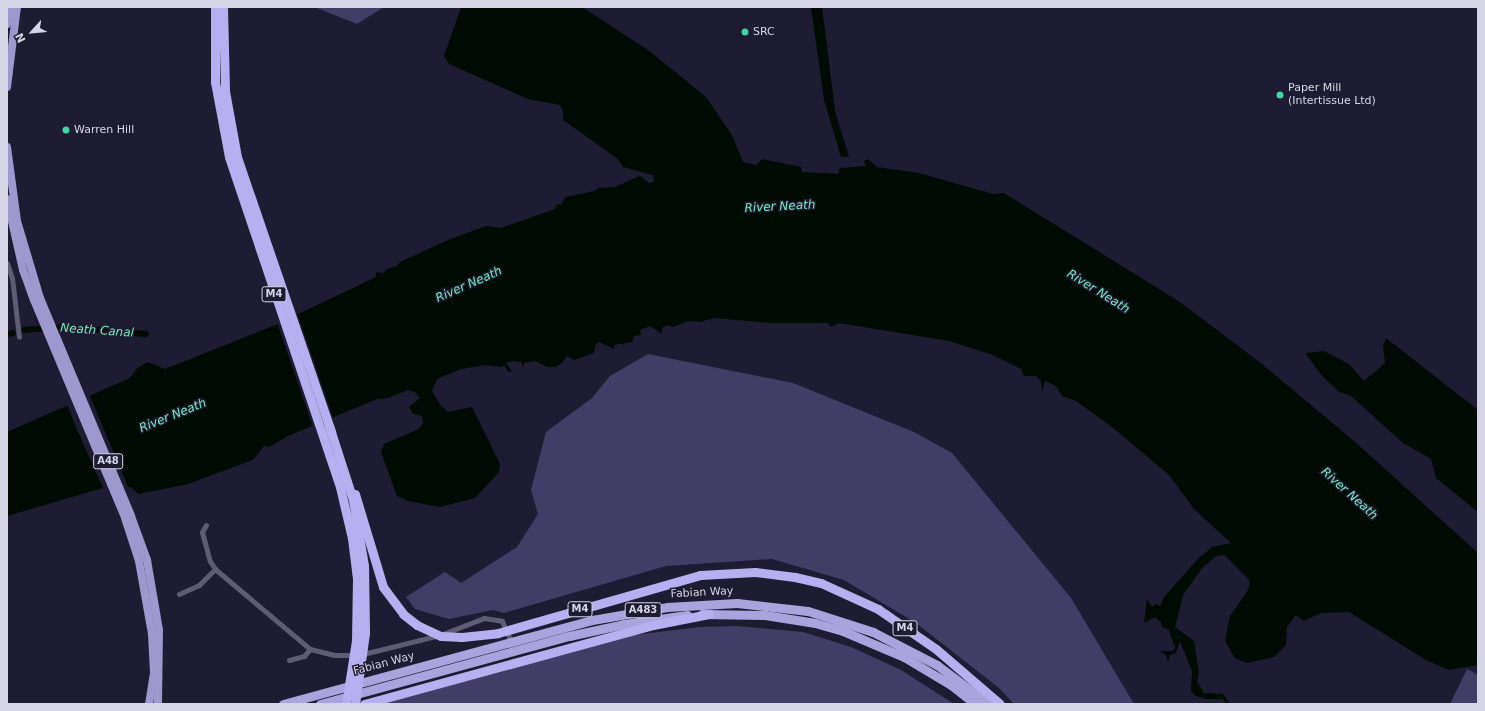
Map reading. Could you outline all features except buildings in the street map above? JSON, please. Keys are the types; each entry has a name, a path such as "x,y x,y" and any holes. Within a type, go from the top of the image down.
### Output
{"highway":[{"name":"M4","path":"214,7 215,82 228,157 338,479 351,530 356,568 358,625 354,667 346,704"},
{"name":"M4","path":"223,7 225,91 236,152 353,500 364,566 365,633 355,704"},
{"name":"M4","path":"329,426 356,497 383,587 403,614 434,633 462,637 498,633 700,575 754,572 795,577 821,583 878,609 936,649 1000,704"},
{"name":"Fabian Way","path":"283,704 592,620 667,607 737,603 808,611 891,639 937,665 989,704"},
{"name":"Fabian Way","path":"320,704 598,629 659,618 709,614 765,615 815,623 843,631 904,657 950,685 975,704"},
{"path":"364,704 652,625 709,614"}],"main road":[{"path":"7,24 10,7"},
{"path":"7,87 17,7"},
{"name":"A48","path":"7,147 16,229"},
{"name":"A48","path":"7,200 40,298 132,516 147,560 159,630 154,702"}],"street":[{"path":"7,263 12,278 19,337"},
{"path":"206,525 202,532 210,561 215,569 310,649 334,655 359,655 440,635 484,618 502,621 511,641"},
{"path":"179,594 199,585 215,569"},
{"path":"289,660 304,656 310,649"}],"shaded area":[{"path":"314,7 384,7 357,24"},
{"path":"648,354 793,383 914,432 952,453 1071,598 1134,704 1014,704 999,688 916,623 844,580 772,559 666,566 504,613 493,610 449,619 415,609 406,597 445,572 461,583 517,547 538,514 531,490 546,432 592,398 610,376"},
{"path":"737,626 803,632 851,647 901,670 954,704 380,704 634,635 699,627"},
{"path":"1467,669 1478,675 1478,704 1450,704"}],"water":[{"name":"River Neath","path":"461,7 582,7 648,50 706,97 732,135 743,162 756,165 762,159 801,167 802,172 838,174 840,168 866,166 864,161 868,159 877,167 919,173 993,194 1004,193 1180,302 1262,364 1354,441 1478,553 1478,665 1449,670 1426,660 1349,612 1321,613 1304,621 1296,615 1287,627 1286,645 1274,657 1247,663 1235,658 1225,641 1230,616 1248,590 1250,581 1225,555 1216,556 1203,567 1183,595 1175,627 1194,641 1199,673 1197,682 1204,693 1223,694 1230,704 1226,704 1223,699 1207,699 1196,696 1191,691 1192,671 1180,641 1176,653 1170,655 1168,662 1166,655 1160,651 1172,651 1175,648 1169,630 1162,627 1161,622 1155,617 1144,623 1147,599 1152,607 1156,604 1160,606 1164,597 1198,559 1212,547 1231,543 1194,509 1169,475 1112,427 1076,401 1062,396 1056,386 1045,381 1042,392 1041,381 1036,376 1024,376 1021,369 993,355 949,341 839,323 831,327 828,323 771,323 714,318 700,322 688,321 673,327 668,325 662,328 662,334 650,326 640,330 641,335 634,336 632,342 614,345 614,349 599,342 595,345 594,353 574,360 567,356 563,362 556,367 547,367 535,361 524,363 523,368 521,362 513,361 506,363 512,371 508,372 504,365 502,367 485,365 461,369 437,379 432,391 441,406 448,412 472,407 500,464 499,472 475,498 440,507 408,501 397,496 381,452 384,444 419,429 423,423 422,416 413,414 409,407 420,398 415,392 408,390 388,398 377,399 288,436 269,447 264,446 253,460 188,484 139,494 130,487 103,488 7,516 7,432 130,378 137,368 148,362 165,369 273,326 376,277 376,272 383,273 387,269 397,266 400,262 448,240 486,226 501,228 555,209 556,205 562,204 565,197 595,191 598,188 615,187 640,176 649,183 654,182 653,175 623,167 618,159 563,120 563,111 560,105 528,99 449,64 444,56"},
{"path":"811,7 822,7 835,111 849,157 841,157 824,100"},
{"path":"1386,338 1478,410 1478,512 1436,478 1431,459 1403,443 1351,396 1339,392 1322,376 1305,353 1324,351 1349,364 1364,381 1385,363 1383,346"}],"pier":[{"path":"297,313 334,421 313,428 276,320"},
{"path":"89,394 129,489 104,490 75,425 67,404"}],"waterway":[{"name":"Neath Canal","path":"24,330 64,327 146,334"},
{"name":"Neath Canal","path":"7,334 13,333"}],"place":[{"name":"SRC","path":"745,32"},
{"name":"Paper Mill (Intertissue Ltd)","path":"1280,95"},
{"name":"Warren Hill","path":"66,130"}]}
